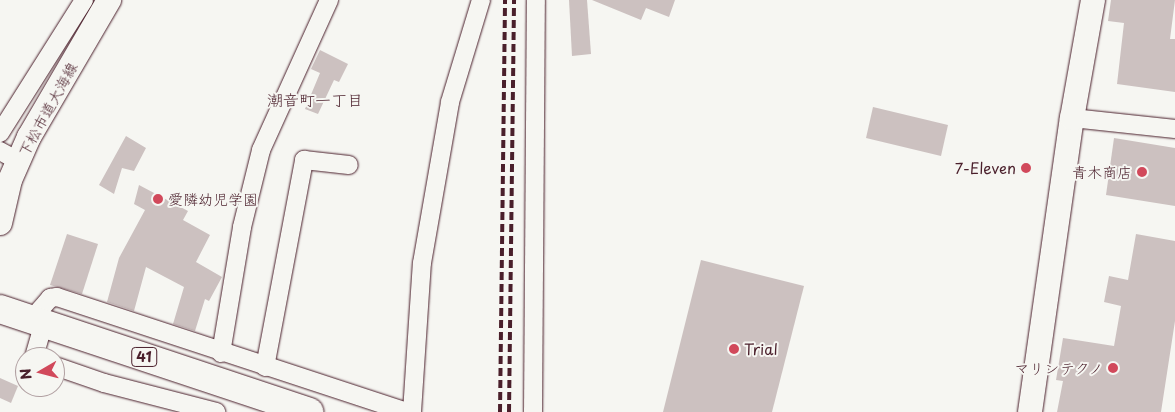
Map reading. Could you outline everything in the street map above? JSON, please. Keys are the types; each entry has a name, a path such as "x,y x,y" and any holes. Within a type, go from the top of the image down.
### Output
{"main road":[{"name":"下松市道大海線","path":"0,223 10,180 9,156 29,137 109,0"},
{"path":"1030,412 1072,118 1093,0"},
{"name":"41","path":"0,309 298,408"}],"street":[{"path":"0,134 84,0"},
{"path":"220,353 242,227 260,150 329,0"},
{"path":"412,412 424,254 450,102 481,0"},
{"path":"533,412 536,0"},
{"path":"1072,118 1175,129"},
{"path":"265,367 304,160 349,165"},
{"path":"35,347 38,321 50,298 57,297 220,353 406,412"},
{"path":"65,369 104,383 216,412"}],"building":[{"path":"569,0 587,0 591,54 572,56"},
{"path":"592,0 675,0 669,17 646,8 641,20"},
{"path":"1111,0 1175,0 1170,39 1175,39 1175,92 1117,84 1124,23 1108,21"},
{"path":"320,50 348,64 339,82 334,80 318,114 305,109 320,73 311,69"},
{"path":"873,107 948,125 941,156 866,138"},
{"path":"126,136 146,148 134,171 122,168 114,194 99,185"},
{"name":"青木商店","path":"1114,138 1175,148 1175,206 1106,195"},
{"path":"139,185 188,211 183,220 210,235 196,262 222,277 209,301 205,299 195,331 173,324 184,287 146,267 134,311 107,302 119,258 145,210 134,204"},
{"path":"67,234 98,244 82,294 50,285"},
{"path":"1136,234 1175,241 1175,321 1161,412 1057,412 1063,381 1056,380 1063,338 1114,346 1121,306 1104,302 1109,276 1128,280"},
{"name":"Trial","path":"701,260 804,286 772,412 663,412"},
{"path":"0,378 15,385 15,393 11,403 0,398"}],"railway":[{"path":"500,412 505,0"},
{"path":"509,412 514,0"}],"place":[{"name":"7-Eleven","path":"1026,168"},
{"name":"青木商店","path":"1142,172"},
{"name":"愛隣幼児学園","path":"158,199"},
{"name":"Trial","path":"734,349"},
{"name":"マリンテクノ","path":"1113,368"}],"district":[{"name":"潮音町一丁目","path":"315,99"}]}
